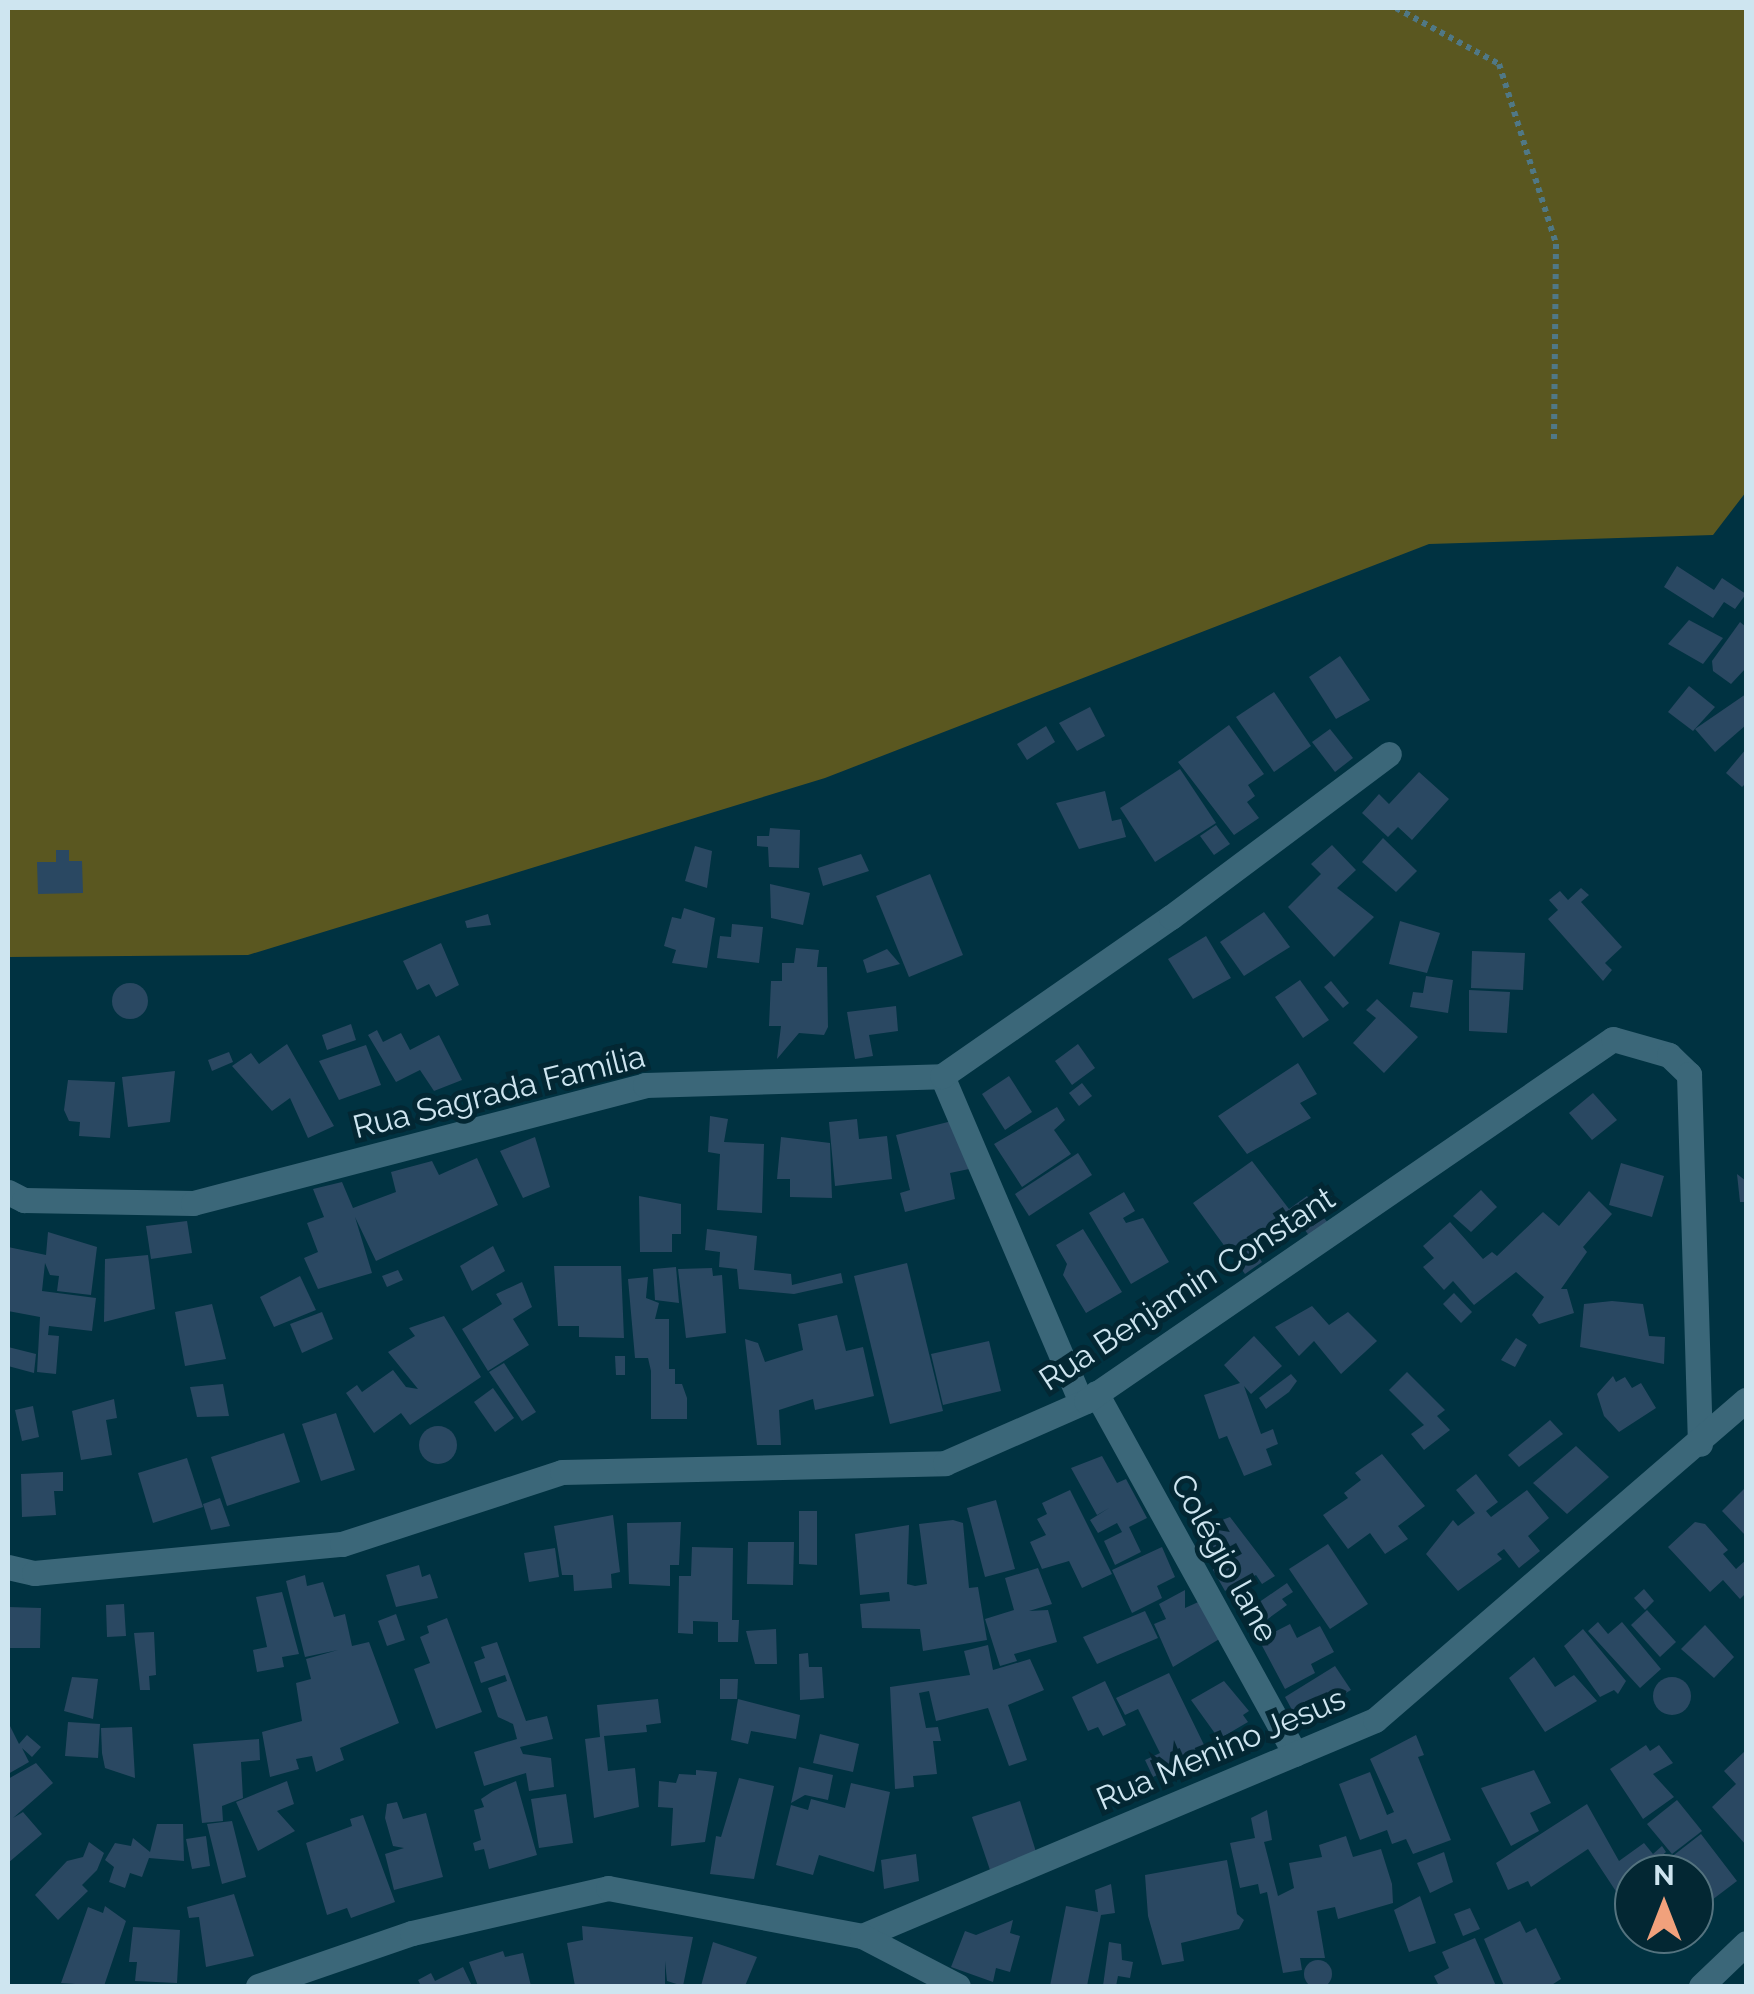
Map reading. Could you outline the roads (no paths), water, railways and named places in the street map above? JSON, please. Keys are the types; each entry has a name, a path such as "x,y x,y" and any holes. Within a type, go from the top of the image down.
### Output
{"street":[{"path":"942,1076 1171,917 1389,754"},
{"name":"Rua Benjamin Constant","path":"8,1567 34,1573 342,1544 562,1472 945,1463 1088,1398 1613,1039 1669,1054 1689,1074 1700,1444"},
{"name":"Rua Sagrada Família","path":"8,1192 24,1200 194,1203 645,1084 942,1076"},
{"name":"Colégio lane","path":"942,1076 1088,1398 1294,1754"},
{"name":"Rua Menino Jesus","path":"862,1936 1374,1720 1700,1444 1746,1400"},
{"path":"258,1986 412,1934 608,1888 862,1936 958,1986"},
{"path":"1701,1986 1746,1943"}]}
